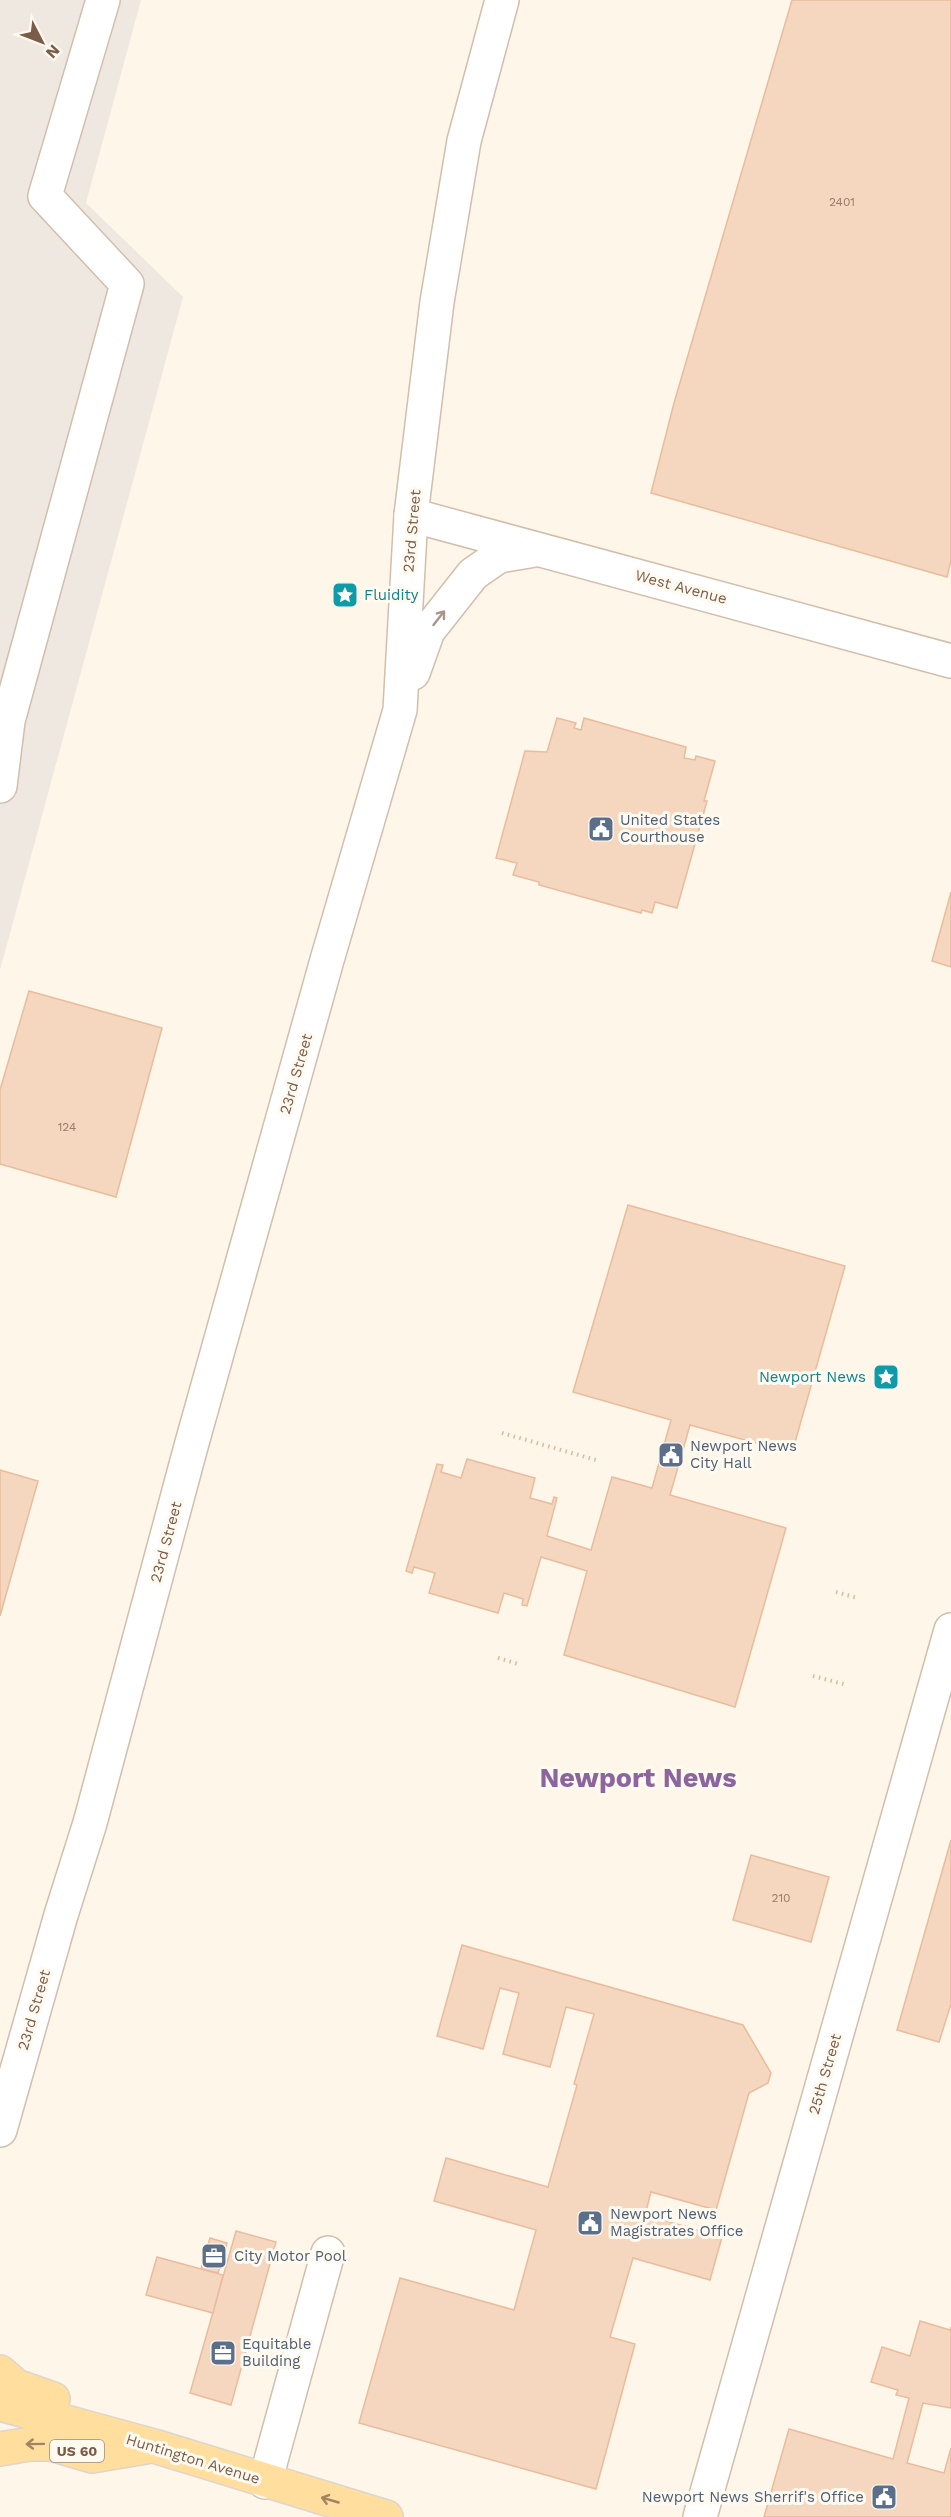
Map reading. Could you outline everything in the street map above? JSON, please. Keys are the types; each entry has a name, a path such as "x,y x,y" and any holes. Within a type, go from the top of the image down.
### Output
{"main road":[{"path":"0,2372 16,2386 35,2394 108,2414 154,2446"},
{"name":"Huntington Avenue","path":"0,2404 154,2446 265,2482 386,2517"},
{"name":"US 60","path":"0,2450 30,2444 51,2444 92,2456 154,2446"}],"street":[{"path":"0,786 8,721 127,284 45,196 102,0"},
{"name":"23rd Street","path":"0,2130 61,1915 90,1823 196,1427 400,710 411,515 437,302 464,141 502,0"},
{"name":"West Avenue","path":"411,515 951,661"},
{"path":"400,710 428,632 473,574 499,556 540,549"},
{"name":"25th Street","path":"700,2517 946,1666 951,1630"},
{"path":"265,2482 328,2253"}],"path":[{"path":"502,1433 596,1460"},
{"path":"836,1592 857,1598"},
{"path":"498,1658 518,1664"},
{"path":"813,1676 847,1685"}],"shaded area":[{"path":"0,0 141,0 86,203 183,297 0,970"}],"building":[{"path":"792,0 951,0 951,561 947,577 651,493 674,403"},
{"name":"United States Courthouse","path":"557,718 576,723 574,728 581,730 584,718 686,747 684,758 695,760 696,756 715,761 704,801 707,801 677,908 655,902 652,913 642,910 641,913 539,885 539,882 513,875 517,863 496,858 525,751 547,752"},
{"path":"951,892 951,967 932,961"},
{"path":"29,991 162,1028 116,1197 0,1164 0,1090"},
{"name":"Newport News City Hall","path":"628,1205 845,1266 792,1453 690,1425 670,1495 786,1528 735,1707 564,1655 587,1571 541,1557 527,1606 522,1605 523,1599 504,1593 498,1613 429,1593 435,1573 414,1567 412,1573 406,1571 437,1464 443,1465 441,1472 461,1478 467,1459 535,1478 530,1498 552,1504 554,1497 557,1498 547,1536 591,1550 612,1477 652,1488 671,1420 573,1392"},
{"path":"0,1470 38,1481 0,1616"},
{"path":"951,1840 951,2004 939,2042 897,2030"},
{"path":"751,1855 829,1877 811,1942 733,1920"},
{"name":"Newport News Magistrates Office","path":"462,1945 743,2025 771,2073 768,2083 749,2093 716,2210 651,2192 645,2215 722,2237 710,2280 633,2258 610,2337 635,2344 596,2489 359,2423 400,2278 514,2310 536,2230 434,2201 446,2158 548,2187 577,2085 574,2084 594,2014 566,2007 550,2067 503,2054 519,1993 500,1988 483,2049 437,2036"},
{"name":"Equitable Building","path":"236,2231 276,2242 231,2405 190,2393"},
{"name":"City Motor Pool","path":"210,2238 227,2243 218,2273 201,2269"},
{"path":"157,2257 223,2275 213,2313 146,2295"},
{"path":"920,2321 950,2330 951,2327 951,2408 923,2403 907,2463 944,2473 951,2448 951,2517 764,2517 789,2429 893,2459 909,2398 896,2395 898,2390 871,2382 882,2347 910,2356"}],"place":[{"name":"Fluidity","path":"345,595"},
{"name":"United States Courthouse","path":"601,829"},
{"name":"Newport News","path":"886,1377"},
{"name":"Newport News City Hall","path":"671,1455"},
{"name":"Newport News Magistrates Office","path":"590,2223"},
{"name":"City Motor Pool","path":"214,2256"},
{"name":"Equitable Building","path":"223,2353"},
{"name":"Newport News Sherrif's Office","path":"884,2497"}],"district":[{"name":"Newport News","path":"638,1778"}]}
